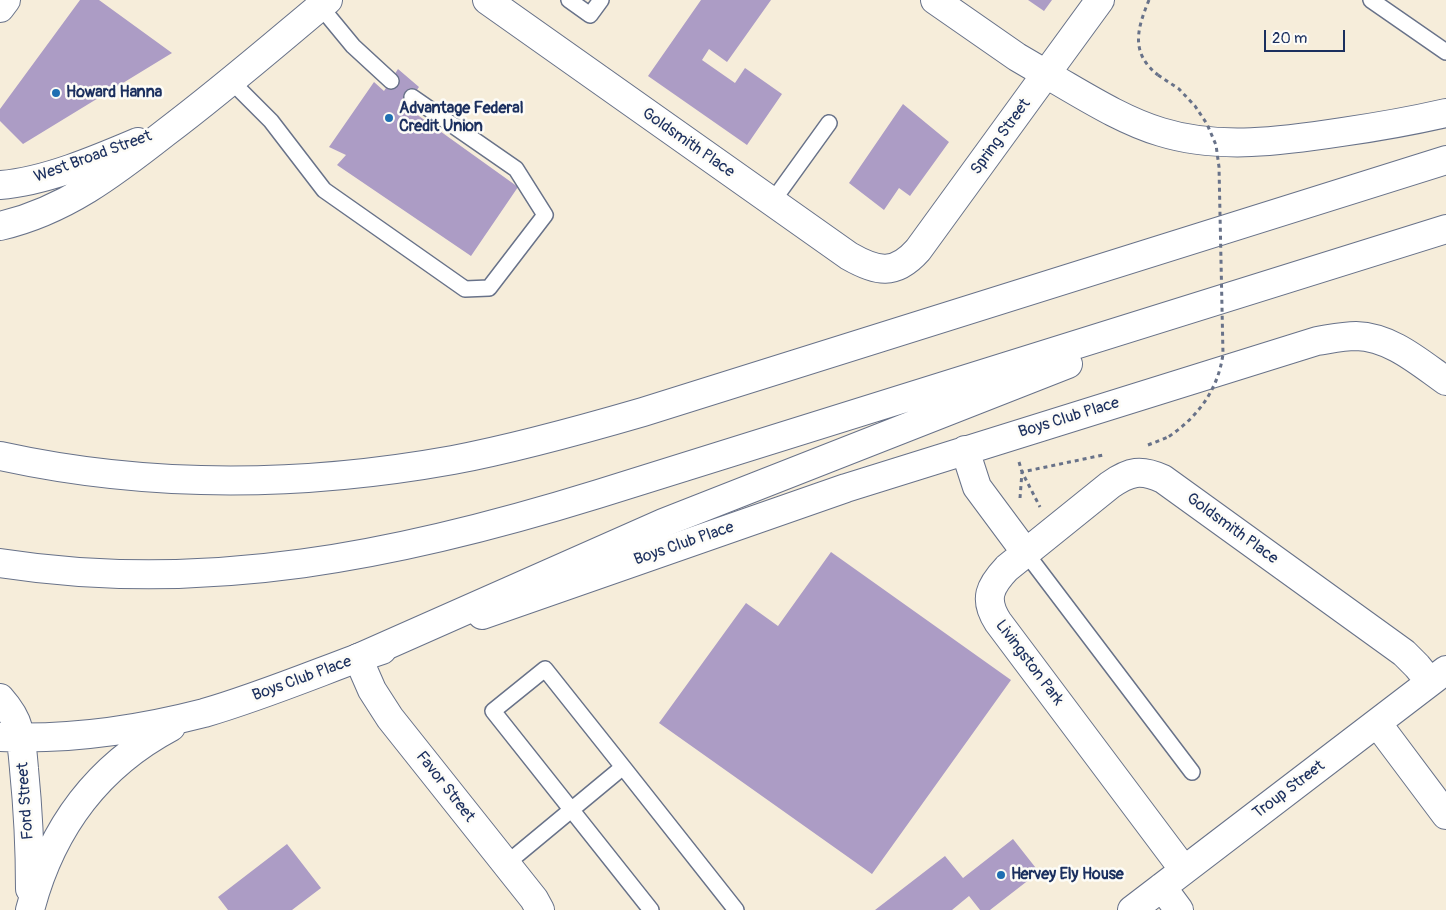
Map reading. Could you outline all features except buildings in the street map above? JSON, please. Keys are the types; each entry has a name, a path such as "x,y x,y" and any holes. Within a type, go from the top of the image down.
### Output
{"main road":[{"path":"0,8 6,0"},
{"name":"Goldsmith Place","path":"487,0 857,261 875,268 896,268"},
{"path":"935,0 1016,57 1046,74 1128,119 1146,127 1176,136 1207,141 1250,142 1300,138 1446,113"},
{"name":"Spring Street","path":"896,268 907,262 918,250 1100,0"},
{"name":"West Broad Street","path":"0,226 53,208 95,186 231,82 324,3"},
{"name":"West Broad Street","path":"0,185 48,175 99,158 145,139 182,120"},
{"path":"0,456 70,469 118,475 216,481 290,480 358,474 456,459 550,438 652,409 1446,160"},
{"path":"0,564 64,572 114,574 214,573 312,563 362,555 458,535 598,494 1306,271 1446,229"},
{"path":"358,658 699,508 1306,271"},
{"name":"Boys Club Place","path":"10,738 56,737 106,732 154,724 249,699 358,658 800,504 965,450 1317,341 1343,337 1367,337 1397,348 1446,381"},
{"path":"965,450 977,487 1026,553"},
{"name":"Goldsmith Place","path":"1026,553 1120,478 1136,472 1155,476 1171,485 1404,653 1417,666 1438,676"},
{"name":"Livingston Park","path":"1026,553 1007,568 995,582 989,598 993,614 1184,870"},
{"name":"Favor Street","path":"358,658 380,704 540,910"},
{"name":"Troup Street","path":"1132,910 1438,676"},
{"name":"Ford Street","path":"0,698 14,717 10,738 27,799 30,853 30,910"},
{"path":"30,910 43,868 70,815 89,791 110,769 150,738 204,712"},
{"path":"1377,723 1446,815"},
{"path":"1162,887 1180,910"}],"lane":[{"path":"569,0 590,15 601,0"},
{"path":"1371,0 1446,52"},
{"path":"324,3 353,46 391,81"},
{"path":"231,82 271,121 324,190 465,289 488,288 545,215 516,169 412,96"},
{"path":"772,202 829,123"},
{"path":"1026,553 1192,772"},
{"path":"650,910 493,711 546,669 736,910"},
{"path":"506,864 623,767"}],"path":[{"path":"1142,447 1168,437 1186,424 1200,409 1211,392 1221,364 1222,348 1219,167 1213,134 1202,115 1179,89 1152,70 1142,56 1138,38 1141,20 1149,0"},
{"path":"1012,436 1022,472 1052,532"},
{"path":"1022,472 1108,454"}],"place":[{"name":"Howard Hanna","path":"56,93"},
{"name":"Advantage Federal Credit Union","path":"389,118"},
{"name":"Hervey Ely House","path":"1001,875"}]}
